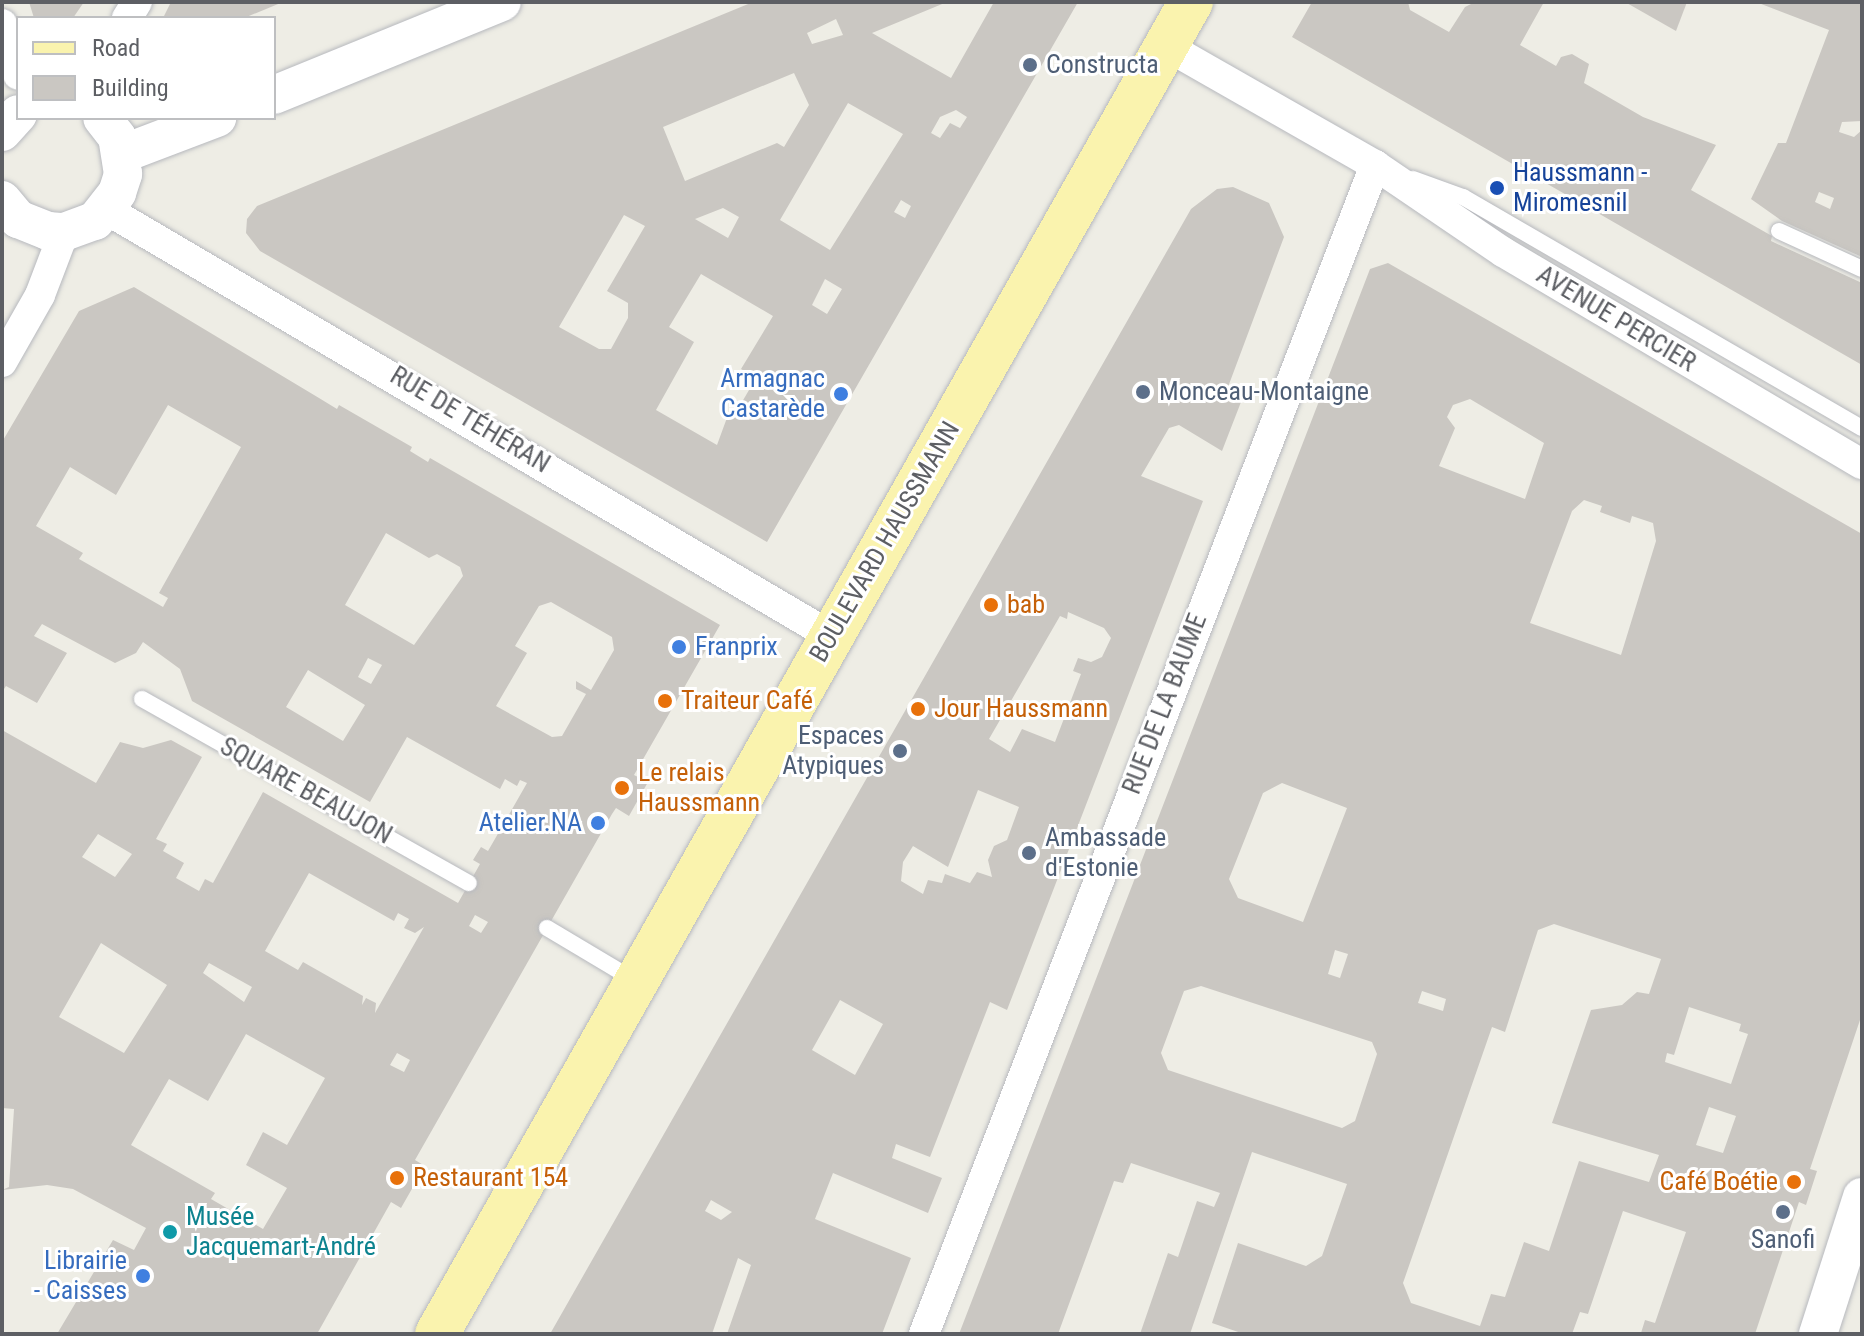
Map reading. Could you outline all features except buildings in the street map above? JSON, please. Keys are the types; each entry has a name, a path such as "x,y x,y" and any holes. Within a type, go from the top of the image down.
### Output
{"main road":[{"name":"BOULEVARD HAUSSMANN","path":"437,1334 1191,2"}],"street":[{"path":"276,94 502,2"},
{"path":"2,24 16,69"},
{"name":"AVENUE PERCIER","path":"1166,46 1375,165 1503,252 1862,464"},
{"path":"2,132 16,116"},
{"path":"3,205 32,227 64,232 95,221 107,210 123,174 122,154 103,120"},
{"path":"122,154 212,120"},
{"name":"RUE DE LA BAUME","path":"924,1334 1375,165"},
{"name":"RUE DE TÉHÉRAN","path":"107,210 831,636"},
{"path":"2,362 40,295 64,232"},
{"path":"1818,1334 1862,1197"}],"lane":[{"name":"AVENUE PERCIER","path":"1375,165 1463,197 1862,428"},
{"path":"1779,231 1862,269"},
{"name":"SQUARE BEAUJON","path":"142,699 469,883"},
{"path":"547,928 637,982"}],"place":[{"name":"Constructa","path":"1030,65"},
{"name":"Haussmann - Miromesnil","path":"1497,188"},
{"name":"Monceau-Montaigne","path":"1143,392"},
{"name":"Armagnac Castarède","path":"841,394"},
{"name":"bab","path":"991,605"},
{"name":"Franprix","path":"679,647"},
{"name":"Traiteur Café","path":"665,701"},
{"name":"Jour Haussmann","path":"918,709"},
{"name":"Espaces Atypiques","path":"900,751"},
{"name":"Le relais Haussmann","path":"622,788"},
{"name":"Atelier.NA","path":"598,823"},
{"name":"Ambassade d'Estonie","path":"1029,853"},
{"name":"Restaurant 154","path":"397,1178"},
{"name":"Café Boétie","path":"1794,1182"},
{"name":"Sanofi","path":"1783,1212"},
{"name":"Musée Jacquemart-André","path":"170,1232"},
{"name":"Librairie - Caisses","path":"143,1276"}]}
